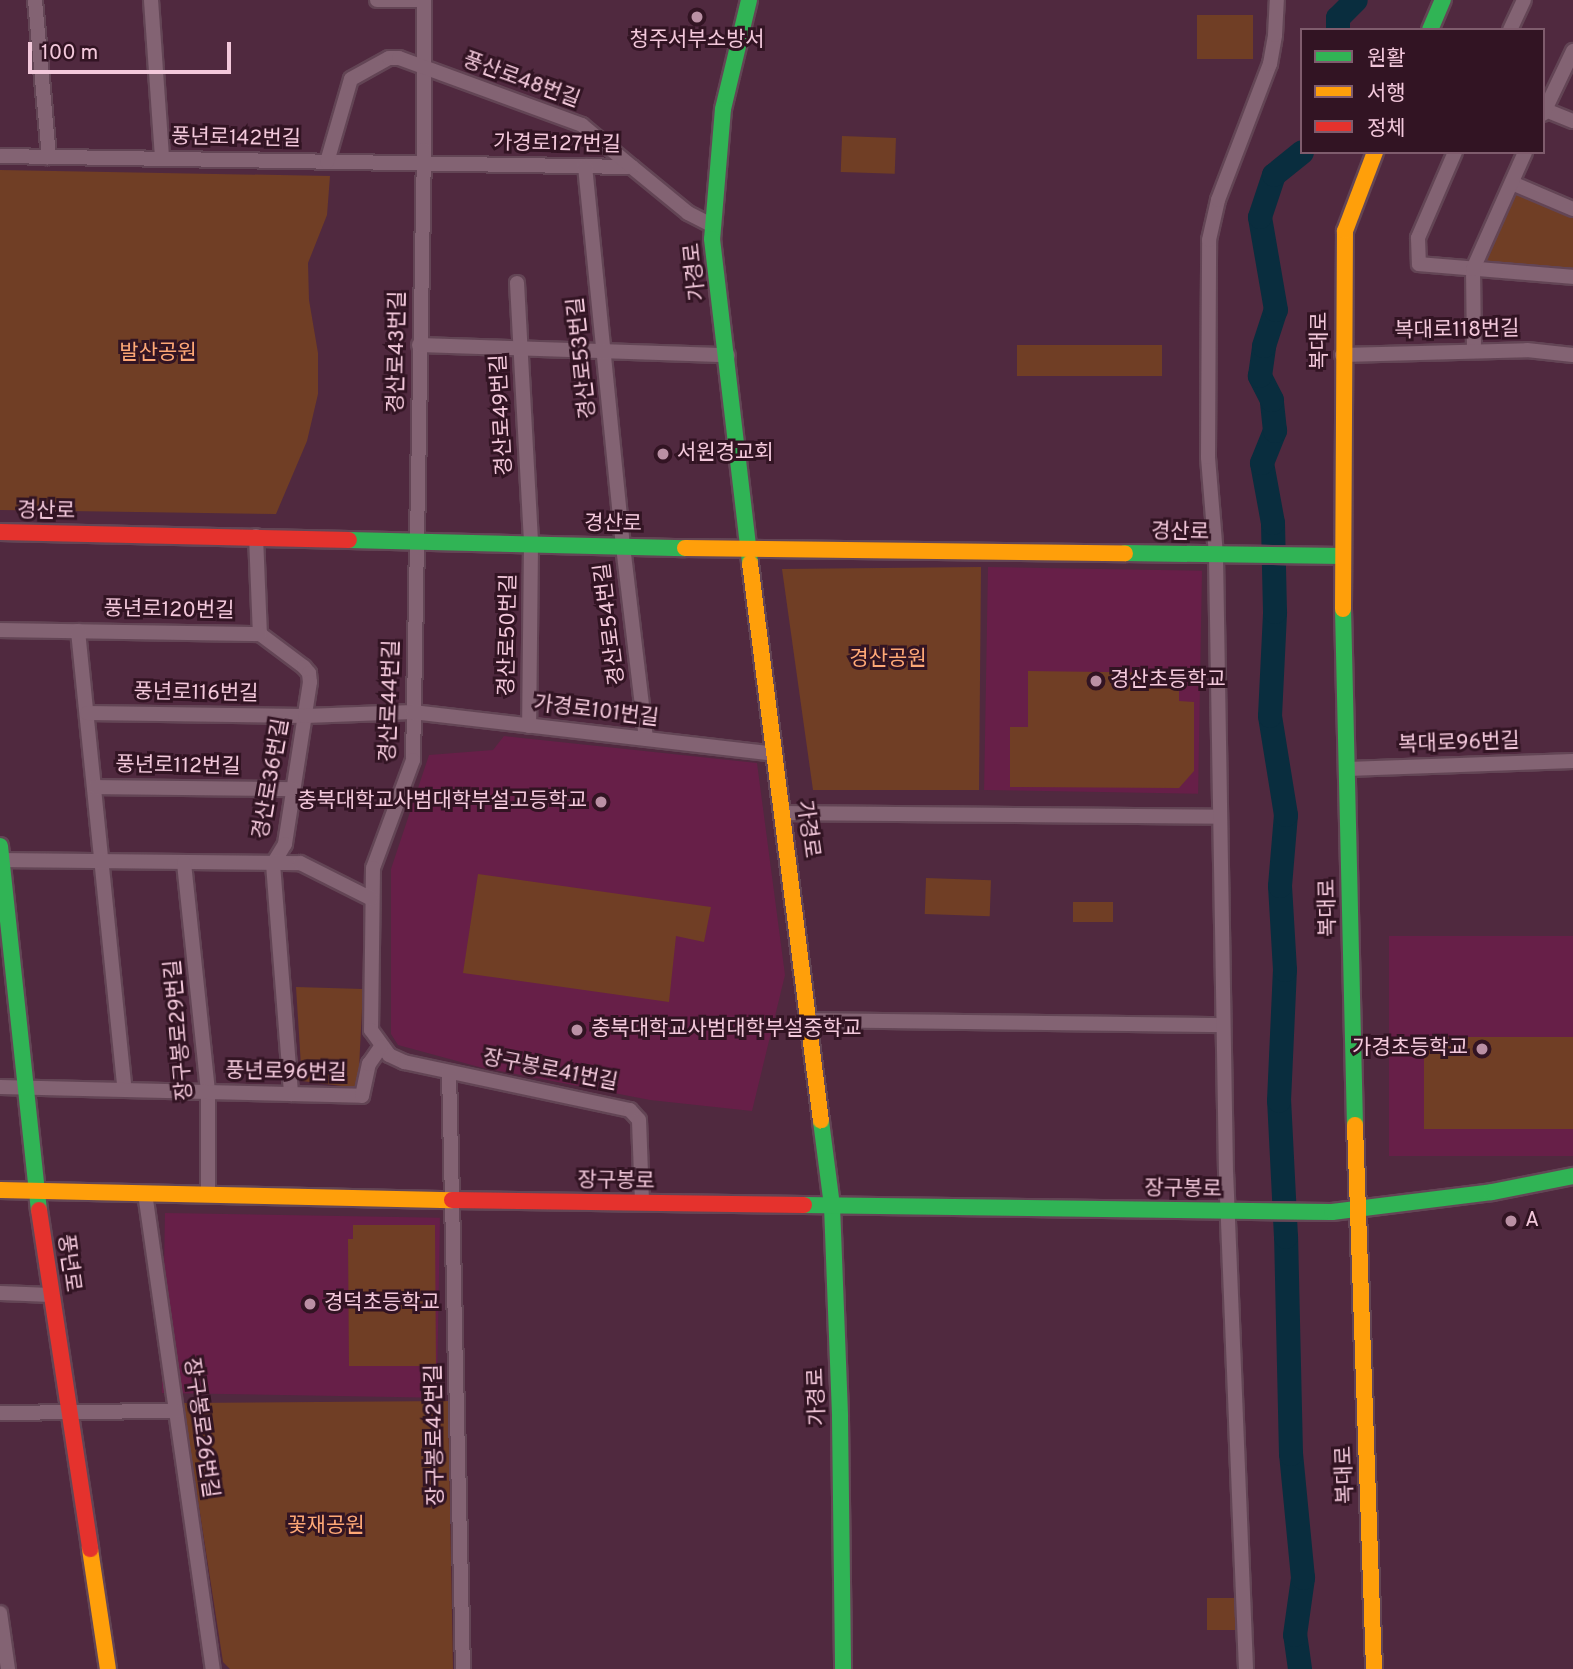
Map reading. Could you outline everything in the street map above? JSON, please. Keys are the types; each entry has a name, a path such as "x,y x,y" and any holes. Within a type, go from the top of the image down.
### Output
{"street":[{"path":"35,0 49,157"},
{"path":"151,0 162,159"},
{"path":"377,0 424,0 422,163"},
{"name":"가경로","path":"749,0 723,109 712,239 728,355 748,549 784,813 832,1206 840,1417 843,1669"},
{"path":"1246,1669 1218,817 1221,555 1208,457 1209,240 1219,200 1270,64 1277,0"},
{"path":"1431,28 1443,0"},
{"path":"1511,28 1524,0"},
{"path":"1545,109 1573,51"},
{"name":"풍산로48번길","path":"327,162 351,79 388,58 399,58 582,125 632,167"},
{"path":"1545,111 1573,121"},
{"name":"복대로","path":"1374,1669 1357,1211 1342,556 1342,355 1345,231 1375,154"},
{"path":"1454,154 1418,237 1419,264 1573,277"},
{"path":"1474,350 1473,269 1524,154"},
{"name":"풍년로142번길","path":"0,156 422,163"},
{"name":"가경로127번길","path":"422,163 632,167 688,213 713,226"},
{"name":"경산로43번길","path":"417,540 422,163"},
{"name":"경산로53번길","path":"585,166 623,546"},
{"path":"1511,183 1573,209"},
{"name":"경산로49번길","path":"517,284 531,544"},
{"path":"419,345 728,355"},
{"name":"복대로118번길","path":"1342,355 1474,350 1527,350 1573,355"},
{"name":"경산로","path":"0,532 748,549 1342,556"},
{"path":"256,536 260,634"},
{"name":"경산로44번길","path":"372,898 373,868 413,760 417,540"},
{"name":"경산로50번길","path":"529,726 531,544"},
{"name":"경산로54번길","path":"623,546 646,739"},
{"name":"풍년로120번길","path":"0,630 260,634"},
{"name":"풍년로120번길","path":"78,631 87,713"},
{"name":"경산로36번길","path":"260,634 309,673 285,844 273,864 291,1094"},
{"name":"가경로101번길","path":"305,716 413,712 774,754"},
{"name":"풍년로116번길","path":"87,713 305,716"},
{"name":"풍년로112번길","path":"87,713 95,787 293,789"},
{"name":"복대로96번길","path":"1347,769 1573,761"},
{"path":"95,787 125,1090"},
{"path":"784,813 1218,817"},
{"path":"1,855 102,862 300,863 372,898 371,1030 381,1047"},
{"name":"풍년로","path":"1,855 37,1191 68,1414 108,1669"},
{"name":"장구봉로29번길","path":"184,863 208,1092 208,1195"},
{"path":"809,1020 1223,1025"},
{"name":"풍년로96번길","path":"0,1087 362,1096 369,1064 381,1047"},
{"name":"장구봉로41번길","path":"381,1047 404,1062 630,1110 639,1120 642,1203"},
{"name":"장구봉로41번길","path":"449,1072 452,1200"},
{"path":"1357,1211 1573,1176"},
{"name":"장구봉로","path":"0,1190 832,1206 1230,1212 1357,1211"},
{"name":"장구봉로26번길","path":"145,1193 213,1669"},
{"name":"장구봉로42번길","path":"452,1200 463,1669"},
{"path":"0,1293 51,1295"},
{"path":"0,1413 176,1411"},
{"path":"0,1613 8,1669"}],"shaded area":[{"name":"경산초등학교","path":"988,567 1202,571 1198,794 984,790"},
{"path":"504,736 757,763 785,975 752,1111 650,1100 479,1067 398,1045 391,1034 391,869 429,755 493,750"},
{"name":"가경초등학교","path":"1389,936 1573,936 1573,1156 1389,1156"},
{"name":"경덕초등학교","path":"165,1213 440,1218 437,1398 162,1393"}],"green space":[{"path":"1197,15 1253,15 1253,59 1197,59"},
{"path":"842,136 896,138 895,174 841,172"},
{"name":"발산공원","path":"0,170 330,176 327,215 308,263 309,300 318,353 318,394 307,441 276,514 0,510"},
{"path":"1514,191 1573,215 1573,270 1480,263"},
{"path":"1017,345 1162,345 1162,376 1017,376"},
{"name":"경산공원","path":"981,567 979,790 813,790 782,569"},
{"path":"1028,671 1179,673 1179,701 1194,702 1194,771 1179,788 1010,787 1010,727 1028,727"},
{"path":"478,874 711,907 704,942 676,936 669,1002 463,973"},
{"path":"926,878 991,880 990,916 925,914"},
{"path":"1073,902 1113,902 1113,922 1073,922"},
{"path":"296,987 363,989 358,1088 302,1081"},
{"path":"1424,1037 1573,1037 1573,1129 1424,1129"},
{"path":"353,1225 435,1225 436,1366 349,1366 348,1239 353,1239"},
{"name":"꽃재공원","path":"448,1401 453,1669 230,1669 223,1662 183,1403"},
{"path":"1207,1598 1235,1598 1235,1630 1207,1630"}],"waterway":[{"path":"1338,28 1338,18 1356,0"},
{"path":"1300,154 1274,175 1260,217 1276,310 1264,346 1260,376 1272,400 1275,431 1262,463 1273,523 1275,612 1270,716 1286,815 1280,886 1285,970 1279,1101 1286,1237 1291,1454 1303,1578 1295,1635 1300,1669"}],"traffic: fast":[{"path":"749,0 723,109 712,239 750,563"},
{"path":"1431,28 1443,0"},
{"path":"349,540 685,548"},
{"path":"1125,553 1342,556"},
{"path":"1343,609 1355,1125"},
{"path":"0,846 39,1210"},
{"path":"821,1121 832,1206 840,1417 843,1669"},
{"path":"804,1205 1332,1212 1492,1192 1573,1176"}],"traffic: slow":[{"path":"1343,609 1345,231 1374,154"},
{"path":"685,548 1125,553"},
{"path":"750,563 821,1121"},
{"path":"1355,1125 1374,1669"},
{"path":"0,1190 452,1200"},
{"path":"90,1549 108,1669"}],"traffic: jam":[{"path":"0,532 349,540"},
{"path":"452,1200 804,1205"},
{"path":"39,1210 90,1549"}],"place":[{"name":"청주서부소방서","path":"697,17"},
{"name":"서원경교회","path":"663,454"},
{"name":"경산초등학교","path":"1096,681"},
{"name":"충북대학교사범대학부설고등학교","path":"601,802"},
{"name":"충북대학교사범대학부설중학교","path":"577,1030"},
{"name":"가경초등학교","path":"1482,1049"},
{"name":"A","path":"1511,1221"},
{"name":"경덕초등학교","path":"310,1304"}]}
